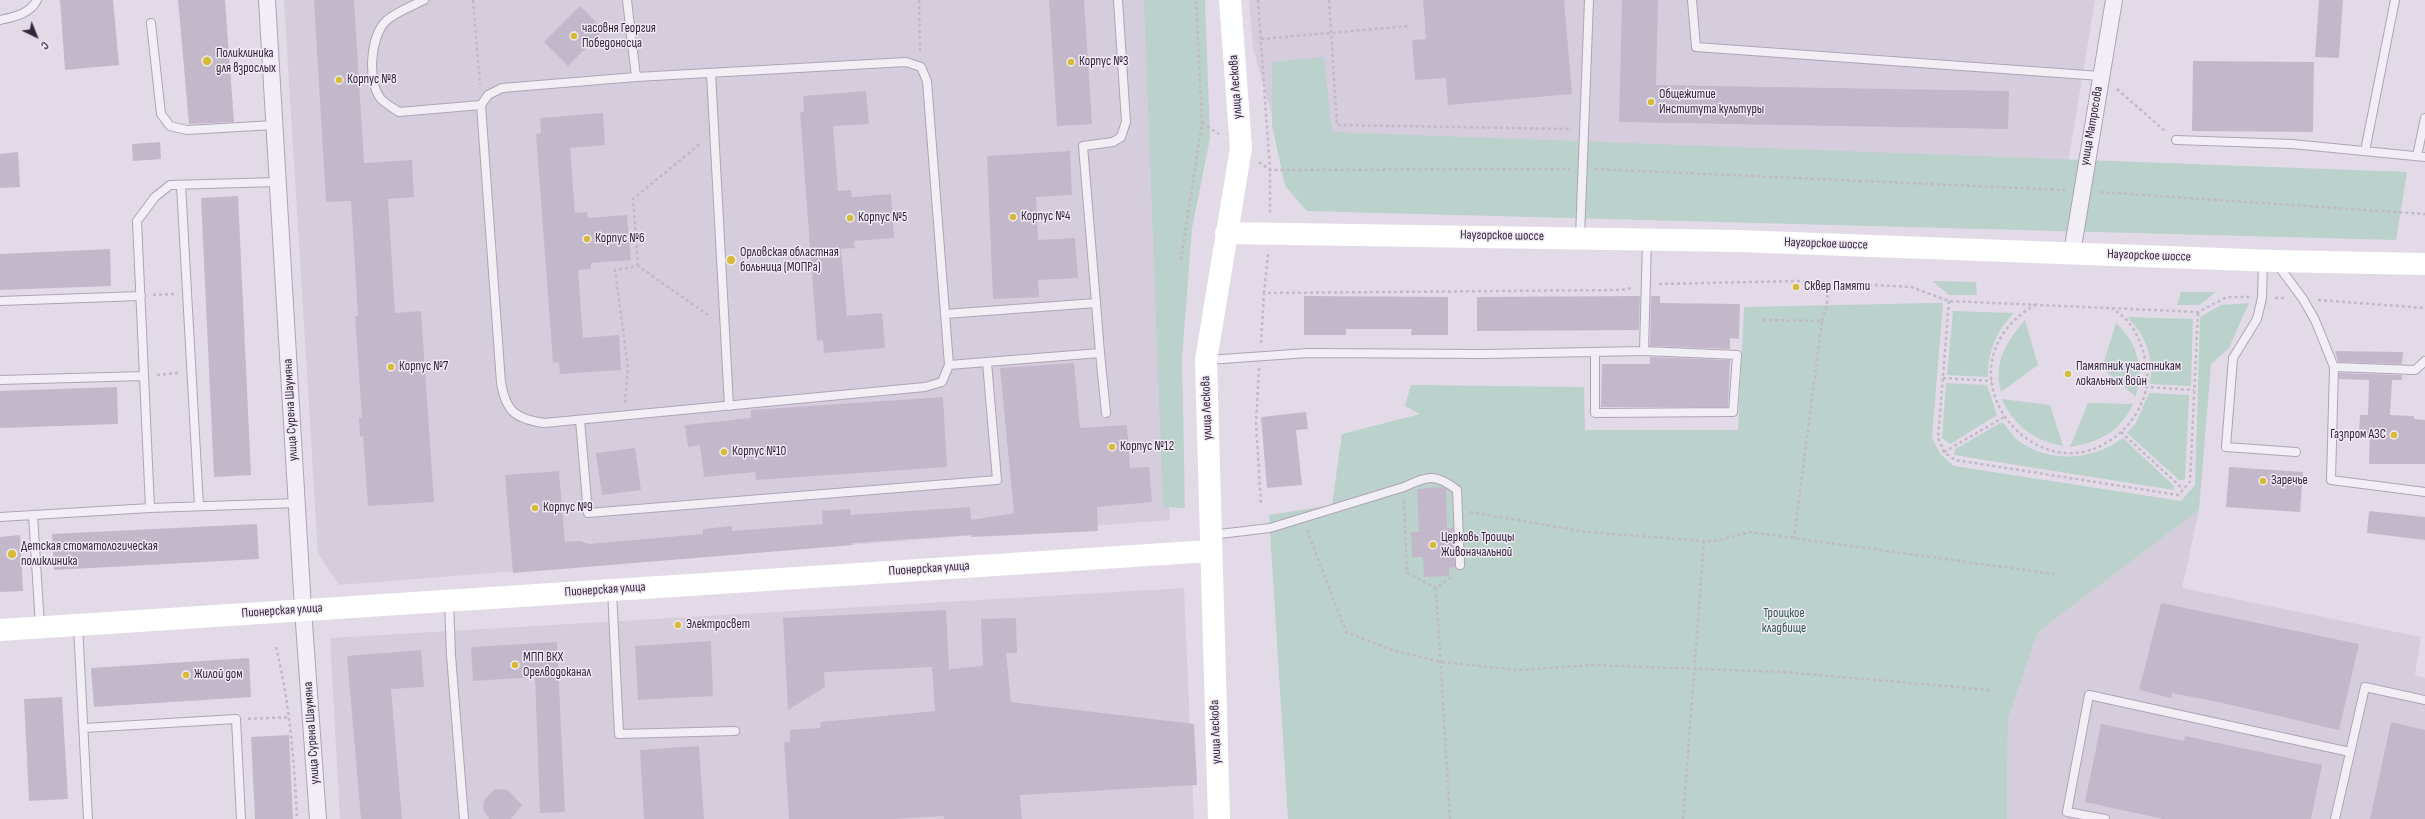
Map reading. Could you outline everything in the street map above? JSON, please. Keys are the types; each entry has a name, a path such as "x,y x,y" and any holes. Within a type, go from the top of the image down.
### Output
{"main road":[{"name":"улица Лескова","path":"1219,819 1206,360 1241,148 1230,0"},
{"name":"Наугорское шоссе","path":"1226,233 1580,237 2269,261 2425,264"},
{"name":"Пионерская улица","path":"0,630 612,590 1210,543"}],"street":[{"name":"улица Сурена Шаумяна","path":"267,0 303,610 318,819"},
{"name":"улица Матросова","path":"2072,253 2081,190 2114,0"}],"lane":[{"path":"0,20 21,15 30,10 37,0"},
{"path":"424,0 387,21 376,34 371,57 375,82 381,99 399,112 481,105"},
{"path":"627,0 636,77"},
{"path":"1106,413 1083,146 1113,142 1121,137 1126,122 1118,0"},
{"path":"1580,237 1589,0"},
{"path":"1692,0 1696,47 2101,76"},
{"path":"2365,151 2395,0"},
{"path":"151,23 161,114 170,126 187,130 274,125"},
{"path":"906,62 921,67 927,81 949,364 942,382 925,387 544,423 528,421 514,414 504,399 501,383 481,105 488,96 502,88 636,77 906,62"},
{"path":"711,73 729,406"},
{"path":"2176,140 2292,144 2421,156 2425,118"},
{"path":"150,508 137,221 155,198 170,185 278,182"},
{"path":"182,185 199,506"},
{"path":"1644,351 1645,285 1648,239"},
{"path":"2269,261 2262,298 2256,319 2233,358 2226,447 2296,452"},
{"path":"2269,261 2303,299 2315,320 2334,366 2331,480 2425,492"},
{"path":"0,301 140,296"},
{"path":"945,314 1096,303"},
{"path":"1206,360 1308,352 1485,354 1644,351 1737,355 1733,412 1595,413 1594,352"},
{"path":"949,364 1100,353"},
{"path":"2334,366 2415,370 2425,361"},
{"path":"580,420 588,513 997,480 987,362"},
{"path":"0,380 144,376"},
{"path":"1210,543 1303,518 1404,487 1423,478 1444,479 1457,490 1460,565"},
{"path":"0,517 150,508 297,503"},
{"path":"33,515 40,627"},
{"path":"612,590 618,734 735,731"},
{"path":"449,600 451,655 464,819"},
{"path":"78,624 88,819"},
{"path":"2335,819 2365,687 2425,700"},
{"path":"2105,819 2067,812 2089,695 2350,752"},
{"path":"84,728 236,719 241,819"}],"path":[{"path":"473,0 481,105"},
{"path":"919,0 921,67"},
{"path":"1181,260 1202,124 1196,0"},
{"path":"1258,0 1270,170 1270,234 1264,293 1256,423 1261,504"},
{"path":"1329,0 1337,125 1584,129"},
{"path":"1260,39 1409,26"},
{"path":"2101,76 2176,140"},
{"path":"638,266 633,199 714,132"},
{"path":"1241,148 1270,170 1582,169 2081,190 2425,214"},
{"path":"624,416 628,367 615,270 638,266 725,327"},
{"path":"1264,293 1621,290 1645,285 1799,281 1911,287 1949,301 2198,312 2227,297 2303,299 2425,308"},
{"path":"1794,538 1822,321 1827,305 1828,283"},
{"path":"140,296 187,294"},
{"path":"1949,301 1938,438 1944,452 1955,460 2178,495 2190,482 2198,312"},
{"path":"2036,304 2018,315 2001,336 1992,361 1992,388 2004,417 2019,434 2042,448 2069,453 2093,449 2115,438 2133,420 2144,398 2148,374 2144,349 2132,328 2110,308"},
{"path":"1763,320 1822,321"},
{"path":"144,376 192,372"},
{"path":"1943,378 1992,381"},
{"path":"2145,387 2194,390"},
{"path":"1944,452 2004,417"},
{"path":"2121,432 2183,489"},
{"path":"1404,487 1407,573 1436,588"},
{"path":"1458,510 1588,532 1704,541 1714,541 1750,532 2054,574"},
{"path":"1303,518 1346,632 1392,650 1441,662 1518,670 1592,665 1784,672 1990,690"},
{"path":"1683,819 1704,541"},
{"path":"1436,588 1454,576 1460,565"},
{"path":"1436,588 1450,819"},
{"path":"276,647 285,684 290,717 297,819"},
{"path":"236,719 290,717"}],"shaded area":[{"name":"Орловская областная больница (МОПРа)","path":"284,0 1153,0 1170,520 339,585 318,554"},
{"path":"1249,0 2095,0 2066,175 1282,150 1253,49"},
{"path":"2199,510 2182,588 2421,637 2415,675 2425,678 2425,819 2007,819 2008,719 2038,632"},
{"path":"1184,588 1194,819 340,819 330,638"}],"green space":[{"path":"1144,0 1205,0 1210,138 1192,228 1182,359 1185,508 1163,507"},
{"path":"1324,57 1332,132 2407,172 2396,240 1307,211 1285,186 1272,125 1272,62"},
{"path":"1932,281 1976,282 1977,295 1949,295"},
{"path":"2181,292 2216,292 2199,305 2177,305"},
{"name":"Троицкое кладбище","path":"1943,303 1932,437 1940,454 1954,466 2181,501 2195,485 2200,317 2221,305 2249,303 2229,348 2211,364 2199,510 2038,632 2008,719 2007,819 1288,819 1269,515 1332,505 1342,434 1420,414 1405,406 1411,385 1584,387 1585,430 1738,430 1744,307"},
{"path":"1953,311 2014,313 2002,327 1994,342 1991,350 1988,377 1947,375"},
{"path":"2127,317 2193,319 2191,386 2150,384 2151,365 2144,339 2134,324"},
{"path":"2025,320 2038,365 2001,392 1999,371 2003,353 2012,337"},
{"path":"2116,323 2130,340 2137,357 2139,376 2136,397 2102,368"},
{"path":"1946,383 1987,385 1997,415 1950,444 1942,438"},
{"path":"2149,393 2189,395 2185,480 2179,480 2127,433 2136,423"},
{"path":"2002,399 2050,405 2063,446 2043,440 2026,431 2007,409"},
{"path":"2088,403 2133,404 2122,422 2108,434 2100,439 2070,447"},
{"path":"2002,422 2016,439 2042,453 2056,456 2084,455 2111,446 2123,438 2174,486 2174,490 1954,455 1955,449"}],"building":[{"path":"60,0 113,0 119,65 65,70"},
{"name":"Поликлиника для взрослых","path":"178,0 225,0 234,122 189,124"},
{"path":"314,0 354,0 364,163 412,160 414,197 388,199 395,313 421,311 434,502 368,506 363,436 360,437 359,418 362,418 355,316 358,316 351,201 326,202"},
{"name":"Корпус №3","path":"1049,0 1084,0 1092,124 1057,126"},
{"path":"1423,0 1564,0 1572,94 1448,105 1446,78 1415,80 1412,40 1426,39"},
{"path":"1622,0 1658,0 1656,85 2009,91 2008,129 1619,122"},
{"path":"2319,0 2343,0 2339,58 2315,57"},
{"name":"часовня Георгия Победоносца","path":"580,6 604,30 568,66 544,42"},
{"path":"2193,61 2314,62 2313,132 2192,131"},
{"name":"Корпус №5","path":"866,91 869,124 833,126 838,191 851,190 852,197 891,194 894,238 854,241 855,248 841,249 847,316 882,313 885,348 824,353 823,340 817,341 800,112 804,112 803,96"},
{"name":"Корпус №6","path":"603,113 605,145 570,148 575,213 587,212 588,218 627,215 631,260 591,263 591,269 578,270 583,338 619,335 621,370 560,374 559,362 553,363 536,134 541,133 540,118"},
{"path":"160,142 161,159 133,161 132,144"},
{"name":"Корпус №4","path":"1070,151 1072,195 1036,197 1038,240 1075,238 1078,278 1038,280 1039,297 993,299 987,156"},
{"path":"18,152 20,187 0,188 0,154"},
{"path":"238,196 251,475 214,477 201,198"},
{"path":"110,249 111,286 0,290 0,254"},
{"path":"1304,296 1448,297 1448,335 1411,335 1412,329 1346,329 1346,335 1304,335"},
{"path":"1640,296 1639,330 1477,331 1477,297"},
{"path":"1651,296 1660,296 1660,303 1740,304 1739,339 1730,338 1730,349 1650,346"},
{"path":"2335,351 2403,352 2402,364 2338,362"},
{"path":"1650,357 1730,360 1728,407 1601,407 1602,364 1650,364"},
{"path":"1074,363 1080,428 1127,425 1130,468 1149,467 1152,502 1097,507 1098,531 971,537 972,535 852,543 853,545 513,573 505,475 559,471 565,542 580,541 589,544 703,534 703,529 731,526 732,531 823,524 822,511 850,509 850,515 970,507 971,520 1014,513 1000,368"},
{"path":"2339,373 2402,375 2402,380 2392,380 2390,415 2414,416 2414,419 2425,420 2425,464 2369,464 2370,434 2359,433 2360,415 2368,415 2369,380 2339,379"},
{"path":"117,387 118,424 0,428 0,391"},
{"path":"943,397 947,467 756,480 755,472 704,477 700,445 688,447 685,425 751,418 751,410"},
{"path":"1306,412 1308,429 1296,430 1302,485 1267,488 1261,417"},
{"path":"635,448 641,490 602,495 596,453"},
{"path":"2229,467 2303,472 2300,512 2226,507"},
{"name":"Церковь Троицы Живоначальной","path":"1444,487 1446,489 1447,528 1453,528 1455,567 1449,568 1449,576 1424,577 1423,557 1412,557 1411,532 1419,532 1417,489"},
{"path":"2369,511 2425,517 2425,540 2367,533"},
{"path":"257,524 259,559 54,570 52,534"},
{"name":"Детская стоматологическая поликлиника","path":"20,535 23,591 0,592 0,537"},
{"path":"2161,603 2359,644 2339,730 2218,702 2172,693 2171,698 2139,690"},
{"path":"946,610 949,669 983,666 981,619 1016,618 1017,653 1006,653 1011,702 1194,724 1197,785 1020,795 1022,819 944,819 944,816 894,819 789,819 784,742 790,742 790,730 820,728 821,722 935,711 932,667 824,672 825,687 788,710 783,618"},
{"path":"711,641 713,696 638,700 635,646"},
{"path":"557,642 565,812 540,813 535,677 473,681 471,647"},
{"path":"421,650 424,687 391,689 402,819 361,819 347,656"},
{"path":"249,658 251,697 94,707 91,668"},
{"path":"62,697 68,799 29,801 24,699"},
{"path":"2391,722 2425,730 2425,819 2370,819"},
{"path":"2101,724 2184,741 2185,736 2322,765 2311,819 2163,819 2085,802"},
{"path":"289,735 293,819 255,819 251,737"},
{"path":"699,746 704,819 644,819 640,750"},
{"path":"504,789 510,792 522,805 511,819 489,819 483,809 484,800 494,790"}],"place":[{"name":"часовня Георгия Победоносца","path":"574,36"},
{"name":"Поликлиника для взрослых","path":"207,61"},
{"name":"Корпус №3","path":"1071,62"},
{"name":"Корпус №8","path":"339,80"},
{"name":"Общежитие Института культуры","path":"1651,102"},
{"name":"Корпус №4","path":"1013,217"},
{"name":"Корпус №5","path":"850,218"},
{"name":"Корпус №6","path":"587,239"},
{"name":"Орловская областная больница (МОПРа)","path":"731,260"},
{"name":"Сквер Памяти","path":"1796,287"},
{"name":"Корпус №7","path":"391,367"},
{"name":"Памятник участникам локальных войн","path":"2068,374"},
{"name":"Газпром АЗС","path":"2394,435"},
{"name":"Корпус №12","path":"1112,447"},
{"name":"Корпус №10","path":"724,452"},
{"name":"Заречье","path":"2263,481"},
{"name":"Корпус №9","path":"535,508"},
{"name":"Церковь Троицы Живоначальной","path":"1433,545"},
{"name":"Детская стоматологическая поликлиника","path":"12,554"},
{"name":"Электросвет","path":"678,625"},
{"name":"МПП ВКХ Орелводоканал","path":"515,665"},
{"name":"Жилой дом","path":"186,675"}]}
